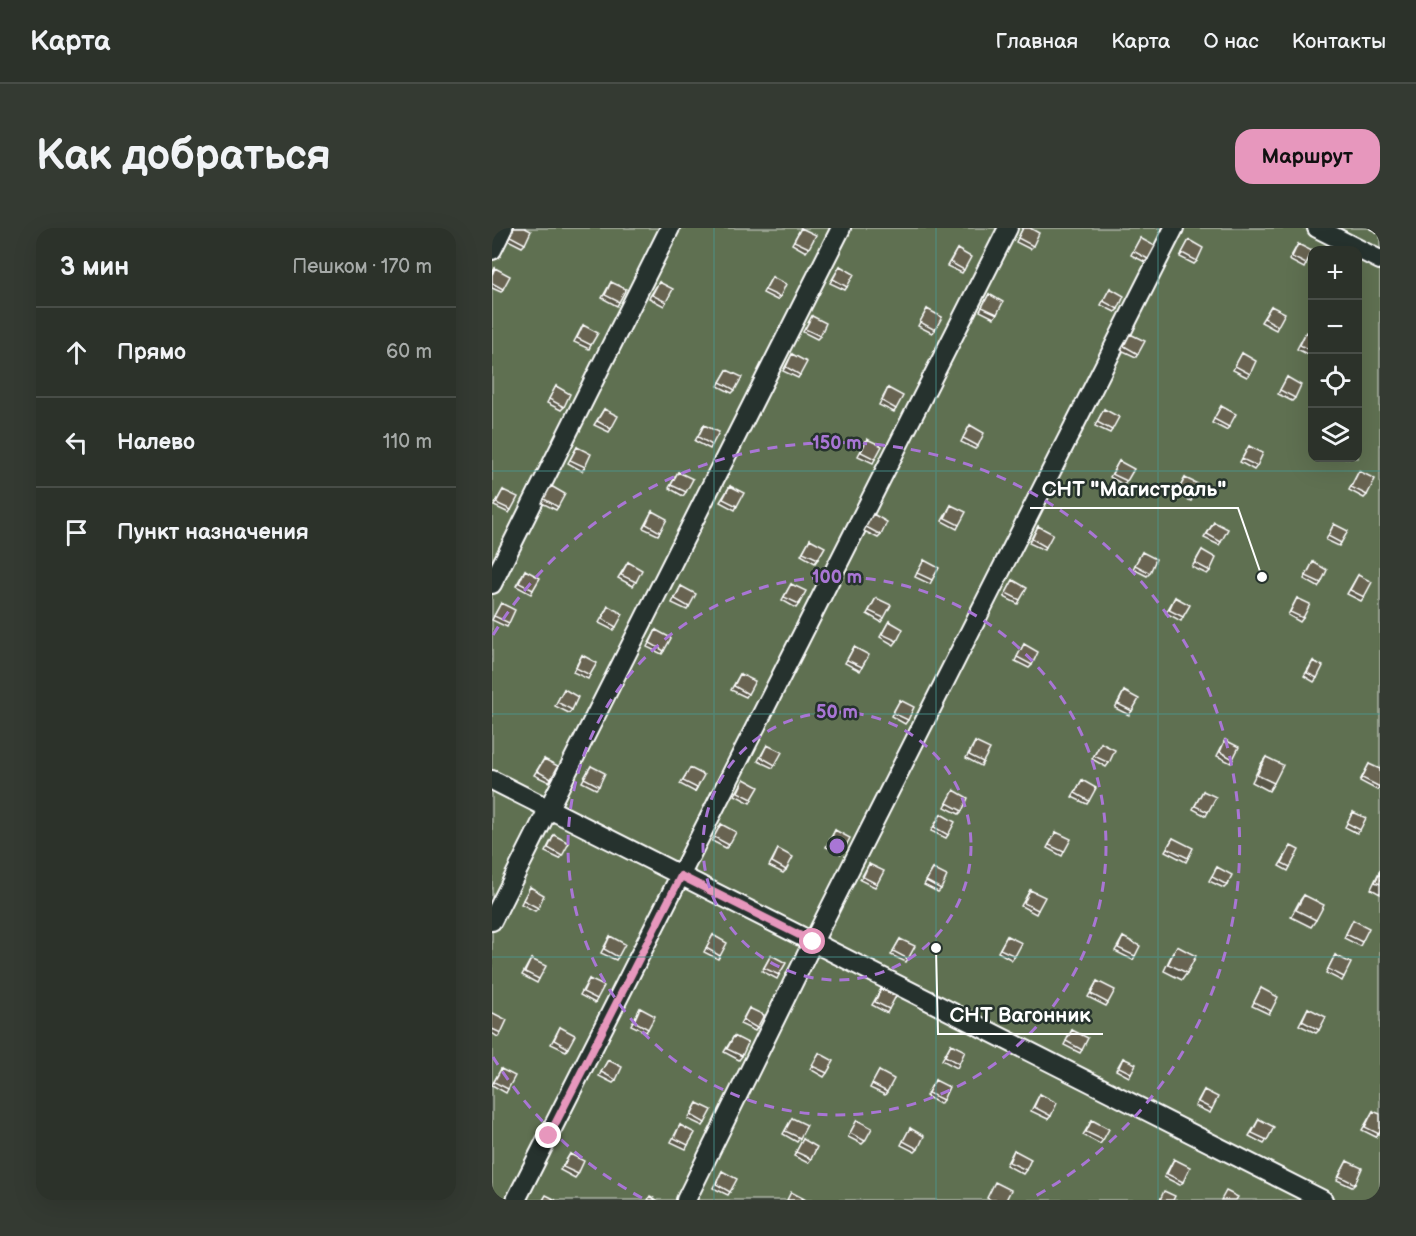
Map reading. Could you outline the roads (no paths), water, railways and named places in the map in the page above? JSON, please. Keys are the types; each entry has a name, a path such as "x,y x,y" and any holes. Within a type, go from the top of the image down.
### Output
{"street":[{"path":"492,250 503,228"},
{"path":"492,584 670,228"},
{"path":"492,921 841,228"},
{"path":"516,1200 1008,228"},
{"path":"686,1200 813,942 1174,228"},
{"path":"1317,228 1380,260"},
{"path":"492,780 1323,1200"}],"place":[{"name":"СНТ \"Магистраль\"","path":"1262,577"},
{"name":"СНТ Вагонник","path":"936,948"}]}
